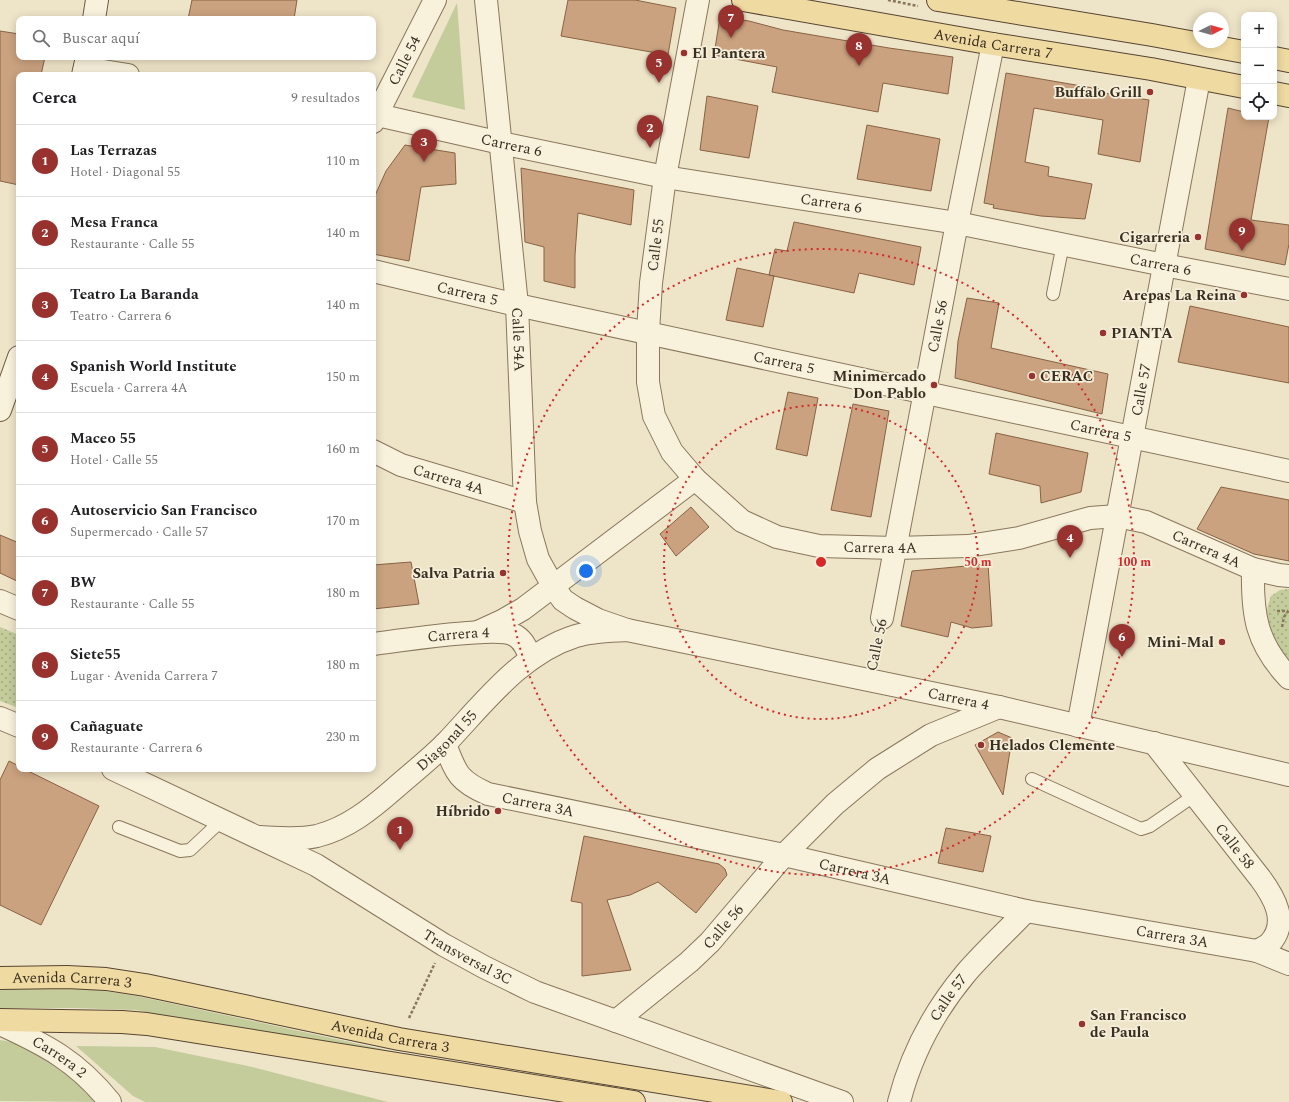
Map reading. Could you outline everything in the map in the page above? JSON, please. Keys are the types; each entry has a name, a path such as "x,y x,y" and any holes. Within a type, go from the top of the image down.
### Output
{"main road":[{"name":"Avenida Carrera 7","path":"743,0 993,44 1151,69 1241,86"},
{"path":"938,0 1017,6 1152,35 1241,51"},
{"path":"1277,59 1289,61"},
{"path":"1277,94 1289,96"},
{"name":"Avenida Carrera 3","path":"0,978 67,977 106,979 145,985 400,1040 781,1102"},
{"name":"Avenida Carrera 3","path":"0,1020 122,1022 147,1024 634,1102"}],"street":[{"path":"94,16 97,0"},
{"name":"Calle 54","path":"376,113 435,0"},
{"name":"Calle 54A","path":"486,0 517,305 525,502 530,531 538,559 553,586 563,600 598,620 627,630"},
{"name":"Calle 55","path":"695,479 672,452 654,416 648,382 648,332 651,283 665,177 698,0"},
{"name":"Calle 56","path":"882,618 957,223 993,44"},
{"path":"85,67 112,72"},
{"name":"Calle 57","path":"1078,726 1199,78"},
{"name":"Carrera 6","path":"376,117 665,177 957,223 1289,289"},
{"name":"Carrera 5","path":"376,273 517,305 1289,470"},
{"path":"1,405 16,365"},
{"name":"Carrera 4A","path":"376,452 401,465 525,502"},
{"path":"478,632 523,609 695,479"},
{"name":"Carrera 4A","path":"695,479 742,521 777,537 819,546 896,548 968,546 1019,538 1090,518 1117,516 1146,522 1253,569 1289,576"},
{"path":"1253,569 1252,597 1258,630 1271,655 1289,678"},
{"path":"0,601 16,608"},
{"name":"Carrera 4","path":"627,630 999,707 1289,775"},
{"name":"Diagonal 55","path":"260,837 296,838 317,836 336,830 354,820 371,809 445,744 493,692 531,659 554,645 576,636 602,631 627,630"},
{"name":"Carrera 4","path":"376,644 478,632 506,632 517,636 526,646 531,659"},
{"name":"Calle 56","path":"616,1021 689,962 710,942 784,855 835,804 876,769 931,735 999,707"},
{"path":"0,718 16,725"},
{"name":"Calle 58","path":"1154,743 1272,894 1279,909 1280,922 1277,934 1270,944 1257,951"},
{"name":"Carrera 3A","path":"445,744 455,770 474,788 488,794 784,855 1026,911 1257,951 1289,964"},
{"name":"Transversal 3C","path":"119,772 316,864 444,945 484,968 535,992 842,1102"},
{"name":"Calle 57","path":"899,1102 912,1060 932,1020 966,973 1026,911"},
{"name":"Carrera 2","path":"0,1024 35,1040 58,1053 80,1070 110,1102"}],"lane":[{"path":"1053,294 1063,244"},
{"path":"1032,779 1141,829 1150,826 1195,795"},
{"path":"119,827 180,851 190,850 222,820"}],"path":[{"name":"Calle 56","path":"870,680 882,618"},
{"path":"409,1019 444,945"}],"green space":[{"path":"457,3 465,110 412,97"},
{"path":"1289,589 1289,667 1277,652 1268,623 1267,612 1271,596 1280,590"},
{"path":"0,627 16,634 16,707 0,701"},
{"path":"56,987 92,989 137,996 410,1055 406,1062 136,1010 0,1008 0,989"},
{"path":"0,1040 17,1043 50,1057 100,1102 0,1101"},
{"path":"76,1046 155,1047 248,1066 388,1102 145,1102 133,1096"}],"building":[{"path":"192,0 297,0 294,16 189,16"},
{"path":"568,0 635,0 676,8 668,55 561,36"},
{"path":"720,17 749,21 783,30 953,57 948,94 883,83 878,112 772,92 777,67 714,55"},
{"path":"0,31 16,34 16,60 44,60 42,72 16,72 16,184 0,181"},
{"path":"1006,73 1099,89 1098,92 1149,100 1140,162 1098,154 1103,120 1034,108 1025,162 1049,167 1048,176 1092,184 1085,219 1041,216 993,208 994,205 984,203"},
{"path":"707,96 758,106 749,158 700,150"},
{"path":"1228,108 1241,111 1241,120 1268,120 1251,220 1289,225 1289,244 1285,265 1205,249"},
{"path":"867,125 940,139 931,191 857,179"},
{"path":"405,145 455,153 456,184 421,187 409,261 376,255 376,193 386,171"},
{"path":"521,168 634,190 631,225 578,213 575,255 575,288 544,281 544,247 525,242"},
{"path":"794,222 921,247 914,285 859,273 854,293 769,275 775,249 787,251"},
{"path":"737,268 774,276 763,327 726,320"},
{"name":"CERAC","path":"967,298 999,303 991,348 1108,374 1102,414 955,378 958,341"},
{"path":"1190,306 1289,327 1289,383 1178,362"},
{"path":"788,392 818,398 807,456 776,449"},
{"path":"853,404 889,411 871,517 831,510"},
{"path":"996,433 1088,453 1081,492 1041,503 1040,486 989,474"},
{"path":"1221,487 1289,500 1289,561 1254,554 1197,529"},
{"path":"691,507 709,527 676,556 660,534"},
{"path":"0,535 16,542 16,581 0,573"},
{"path":"411,562 419,604 376,609 376,565"},
{"path":"988,564 992,626 972,628 951,622 948,637 901,626 912,571"},
{"path":"998,732 1012,738 1003,795 975,745"},
{"path":"9,761 16,764 16,772 30,772 99,806 41,925 0,905 0,780"},
{"path":"946,828 991,836 983,872 938,863"},
{"path":"584,836 719,864 725,869 727,875 696,913 658,882 630,895 607,900 631,970 582,976 582,903 571,901"}],"place":[{"name":"BW","path":"731,38"},
{"name":"El Pantera","path":"684,53"},
{"name":"Siete55","path":"859,66"},
{"name":"Maceo 55","path":"659,83"},
{"name":"Buffalo Grill","path":"1150,92"},
{"name":"Mesa Franca","path":"650,148"},
{"name":"Teatro La Baranda","path":"424,162"},
{"name":"Cigarreria","path":"1198,237"},
{"name":"Cañaguate","path":"1242,251"},
{"name":"Arepas La Reina","path":"1244,295"},
{"name":"PIANTA","path":"1103,333"},
{"name":"CERAC","path":"1032,376"},
{"name":"Minimercado Don Pablo","path":"934,385"},
{"name":"Spanish World Institute","path":"1070,558"},
{"name":"Salva Patria","path":"503,573"},
{"name":"Mini-Mal","path":"1222,642"},
{"name":"Autoservicio San Francisco","path":"1122,657"},
{"name":"Helados Clemente","path":"981,745"},
{"name":"Híbrido","path":"498,811"},
{"name":"Las Terrazas","path":"400,850"},
{"name":"San Francisco de Paula","path":"1082,1024"}]}
